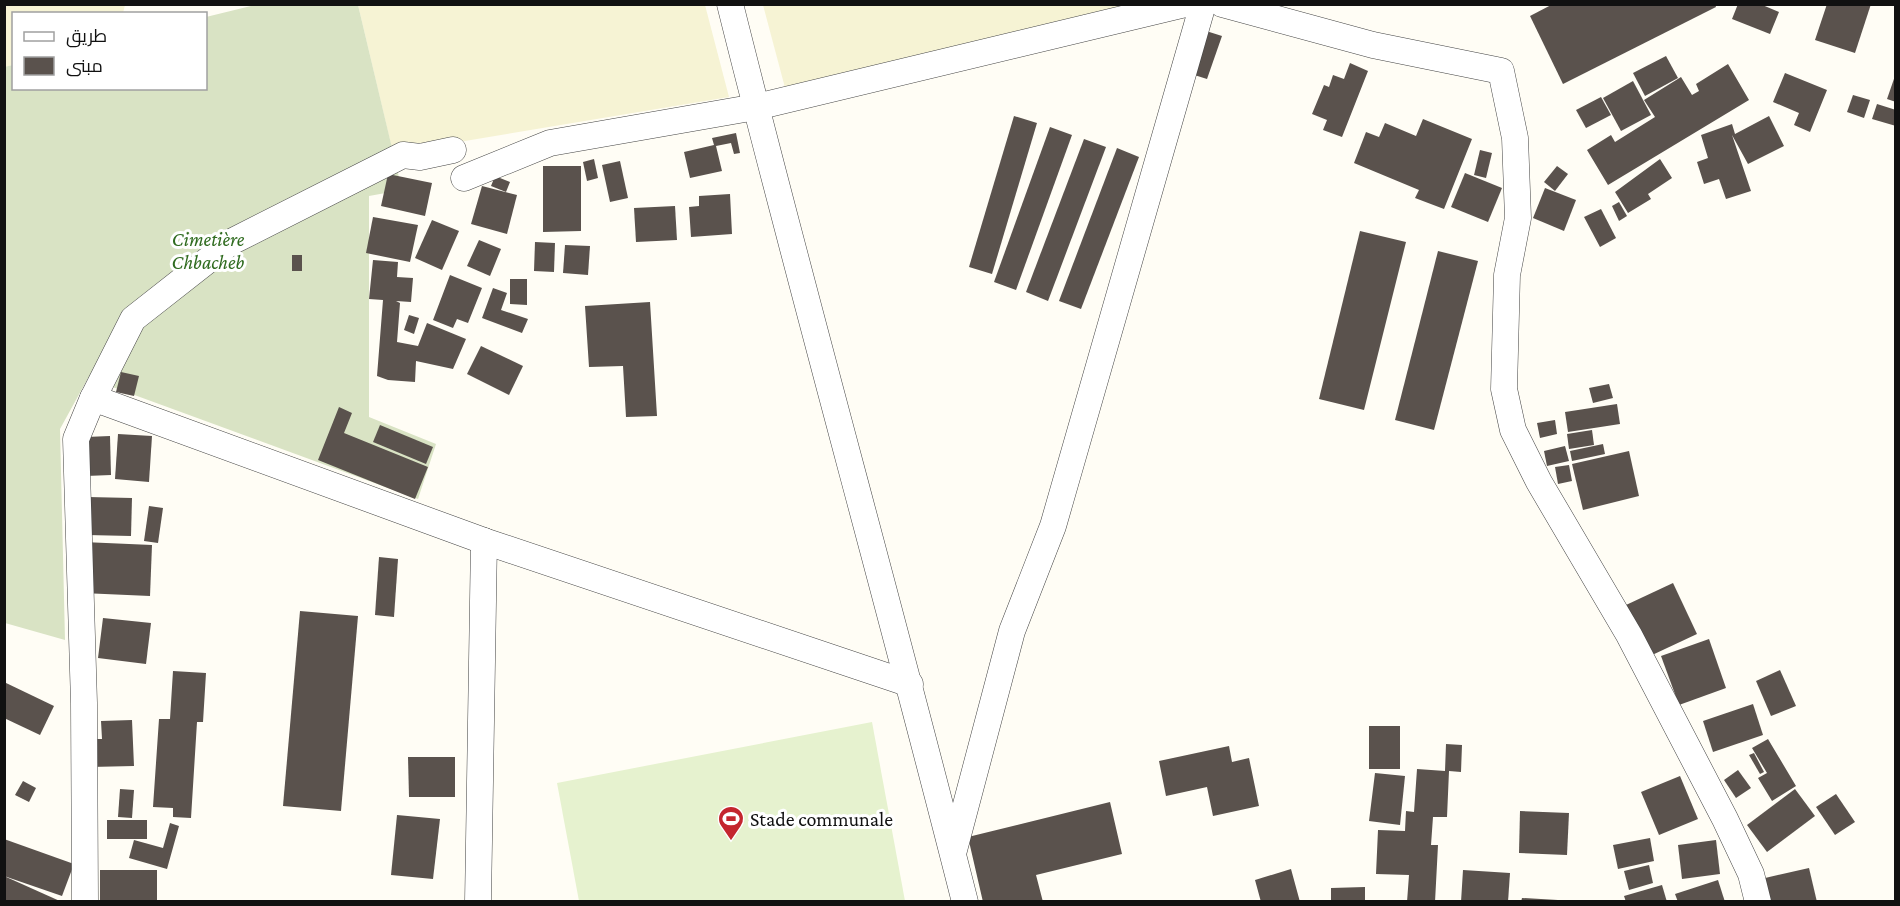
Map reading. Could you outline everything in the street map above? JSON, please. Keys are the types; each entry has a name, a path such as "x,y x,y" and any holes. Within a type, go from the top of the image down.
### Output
{"street":[{"path":"730,4 910,684 965,902"},
{"path":"464,178 550,143 756,107 1185,4"},
{"path":"953,853 1012,630 1053,526 1203,4"},
{"path":"1222,4 1373,45 1501,71 1515,138 1518,218 1507,275 1504,389 1513,430 1539,482 1629,636 1672,717 1751,874 1758,902"},
{"path":"85,902 84,703 76,439 93,398 133,319 231,242 403,155 420,158 453,150"},
{"path":"93,398 484,542 910,684"},
{"path":"478,902 484,542"}],"shaded area":[{"path":"4,5 125,5 123,12 12,12 12,65 5,67"},
{"path":"358,5 705,5 729,97 393,153"},
{"path":"763,5 1168,5 788,99"}],"green space":[{"name":"Cimetière Chbacheb","path":"255,5 358,5 402,190 369,196 369,417 436,444 418,499 88,378 60,429 65,640 5,623 4,67 12,65 12,90 207,90 207,17"},
{"name":"Stade communale","path":"872,722 905,901 579,901 557,783"}],"building":[{"path":"1553,4 1715,4 1716,7 1563,84 1530,16"},
{"path":"1738,4 1760,4 1779,12 1770,34 1732,19"},
{"path":"1827,4 1871,4 1855,53 1815,40"},
{"path":"1203,30 1222,36 1207,79 1188,73"},
{"path":"1666,56 1678,78 1645,96 1633,73"},
{"path":"1350,63 1368,71 1342,137 1323,130 1327,120 1312,114 1324,85 1329,87 1333,75 1344,79"},
{"path":"1728,64 1749,100 1608,185 1587,150 1611,135 1615,142 1655,117 1644,100 1681,77 1692,95 1699,91 1696,84"},
{"path":"1785,73 1827,90 1810,132 1794,125 1799,113 1773,102"},
{"path":"1896,73 1896,102 1887,99"},
{"path":"1633,81 1651,115 1621,131 1603,98"},
{"path":"1853,95 1870,100 1864,118 1847,112"},
{"path":"1601,97 1611,115 1586,128 1576,110"},
{"path":"1877,104 1896,110 1896,126 1872,119"},
{"path":"1014,116 1037,123 992,274 969,267"},
{"path":"1769,116 1784,146 1748,164 1732,135 1751,191 1726,199 1719,179 1704,184 1697,162 1708,158 1701,135 1732,124 1735,134"},
{"path":"1423,119 1472,139 1444,209 1415,198 1419,190 1354,163 1366,132 1379,137 1385,123 1416,136"},
{"path":"1050,127 1072,135 1016,290 994,282"},
{"path":"736,133 740,153 734,154 731,143 716,146 722,171 690,178 684,152 714,145 712,138"},
{"path":"1084,139 1106,147 1048,301 1026,292"},
{"path":"1117,148 1139,157 1081,309 1059,301"},
{"path":"1480,150 1492,153 1486,178 1474,175"},
{"path":"594,159 598,178 587,181 583,162"},
{"path":"1660,159 1672,178 1648,194 1651,199 1628,213 1615,192"},
{"path":"620,161 628,198 610,202 602,165"},
{"path":"543,166 581,166 581,231 543,232"},
{"path":"1557,166 1568,174 1555,191 1544,182"},
{"path":"1465,173 1502,188 1488,222 1451,207"},
{"path":"388,174 432,183 425,216 381,206"},
{"path":"495,176 510,182 506,192 491,186"},
{"path":"482,186 517,195 507,234 471,224"},
{"path":"1545,188 1576,200 1564,231 1533,218"},
{"path":"730,194 732,234 691,237 689,207 699,206 699,196"},
{"path":"1619,202 1627,216 1619,221 1612,206"},
{"path":"675,206 677,240 636,242 634,208"},
{"path":"1601,209 1616,238 1600,247 1584,217"},
{"path":"373,217 418,225 410,262 366,253"},
{"path":"432,220 459,231 442,270 415,258"},
{"path":"1360,231 1406,242 1364,410 1319,399"},
{"path":"479,240 501,249 490,276 467,266"},
{"path":"535,242 555,243 554,272 534,271"},
{"path":"565,245 590,246 588,275 563,273"},
{"path":"1438,251 1478,261 1434,430 1395,420"},
{"path":"292,255 302,255 302,271 292,271"},
{"path":"373,260 398,262 397,277 413,278 411,302 396,301 400,303 397,342 418,346 427,323 466,339 453,369 416,361 415,382 388,380 377,376 383,300 369,299"},
{"path":"450,275 482,288 468,323 457,319 453,328 433,320"},
{"path":"510,279 527,279 527,305 510,304"},
{"path":"493,288 507,293 501,310 528,319 522,333 482,318"},
{"path":"650,302 657,416 626,417 623,366 589,367 585,306"},
{"path":"409,315 419,318 414,334 404,330"},
{"path":"481,346 523,366 509,395 467,374"},
{"path":"121,372 139,376 134,396 116,392"},
{"path":"1609,384 1613,398 1593,403 1589,388"},
{"path":"1617,404 1620,424 1568,432 1565,412"},
{"path":"339,407 352,413 344,433 428,467 415,499 318,460"},
{"path":"1555,420 1557,434 1540,438 1537,423"},
{"path":"380,425 433,447 426,464 373,442"},
{"path":"1592,430 1594,445 1569,449 1567,434"},
{"path":"118,434 152,436 149,482 115,479"},
{"path":"110,436 111,475 86,476 86,437"},
{"path":"1603,444 1605,454 1572,461 1570,451"},
{"path":"1565,446 1569,461 1547,466 1544,451"},
{"path":"1629,451 1639,496 1583,510 1572,464"},
{"path":"1569,465 1572,481 1558,484 1555,467"},
{"path":"88,497 132,498 131,536 87,535"},
{"path":"149,506 163,508 158,543 144,541"},
{"path":"83,542 152,545 150,596 82,593"},
{"path":"379,557 398,559 394,617 375,615"},
{"path":"1673,583 1697,634 1650,656 1626,605"},
{"path":"300,611 358,616 341,811 283,806"},
{"path":"103,618 151,623 146,664 98,658"},
{"path":"1709,639 1726,688 1679,705 1661,656"},
{"path":"1780,670 1796,706 1771,716 1756,681"},
{"path":"173,671 206,673 203,722 197,722 191,818 173,817 173,808 153,807 159,719 170,719"},
{"path":"4,682 54,706 40,735 4,718"},
{"path":"1753,704 1763,735 1713,752 1703,721"},
{"path":"132,720 134,766 90,767 90,739 102,739 101,721"},
{"path":"1369,726 1400,726 1400,769 1369,769"},
{"path":"1768,739 1796,786 1772,801 1758,778 1767,773 1752,748"},
{"path":"1446,744 1462,745 1461,772 1449,771 1447,817 1433,817 1431,845 1438,845 1435,902 1407,902 1409,875 1376,874 1378,830 1405,831 1406,811 1414,812 1417,769 1445,771"},
{"path":"1229,746 1232,762 1249,758 1259,806 1213,816 1207,787 1166,796 1159,761"},
{"path":"1754,753 1764,772 1760,774 1749,755"},
{"path":"408,757 455,757 455,797 409,797"},
{"path":"1738,770 1751,788 1736,798 1724,780"},
{"path":"1375,773 1405,776 1400,825 1369,821"},
{"path":"1680,776 1698,819 1659,835 1641,792"},
{"path":"23,781 36,788 29,802 15,795"},
{"path":"120,789 134,790 132,818 118,817"},
{"path":"1795,789 1815,816 1767,852 1747,825"},
{"path":"1836,794 1855,822 1835,835 1816,807"},
{"path":"1110,802 1122,854 1036,875 1043,902 983,902 968,837"},
{"path":"1520,811 1569,813 1567,855 1519,853"},
{"path":"397,815 440,819 433,879 391,875"},
{"path":"107,820 147,820 147,839 107,839"},
{"path":"170,823 179,826 167,869 129,858 134,840 163,848"},
{"path":"1650,838 1654,861 1618,869 1613,845"},
{"path":"4,839 74,864 62,896 4,876"},
{"path":"1716,840 1720,874 1682,879 1678,845"},
{"path":"1649,865 1653,883 1629,890 1624,871"},
{"path":"1809,868 1817,902 1771,902 1765,878"},
{"path":"1291,869 1300,902 1261,902 1255,880"},
{"path":"100,870 157,870 157,902 100,902"},
{"path":"1463,870 1510,873 1508,902 1461,902"},
{"path":"4,876 62,902 4,902"},
{"path":"1718,880 1725,902 1678,902 1675,894"},
{"path":"1662,885 1667,902 1626,902 1624,896"},
{"path":"1365,887 1365,902 1331,902 1331,888"},
{"path":"1522,898 1558,900 1558,902 1521,902"}],"place":[{"name":"Stade communale","path":"731,842"}]}
